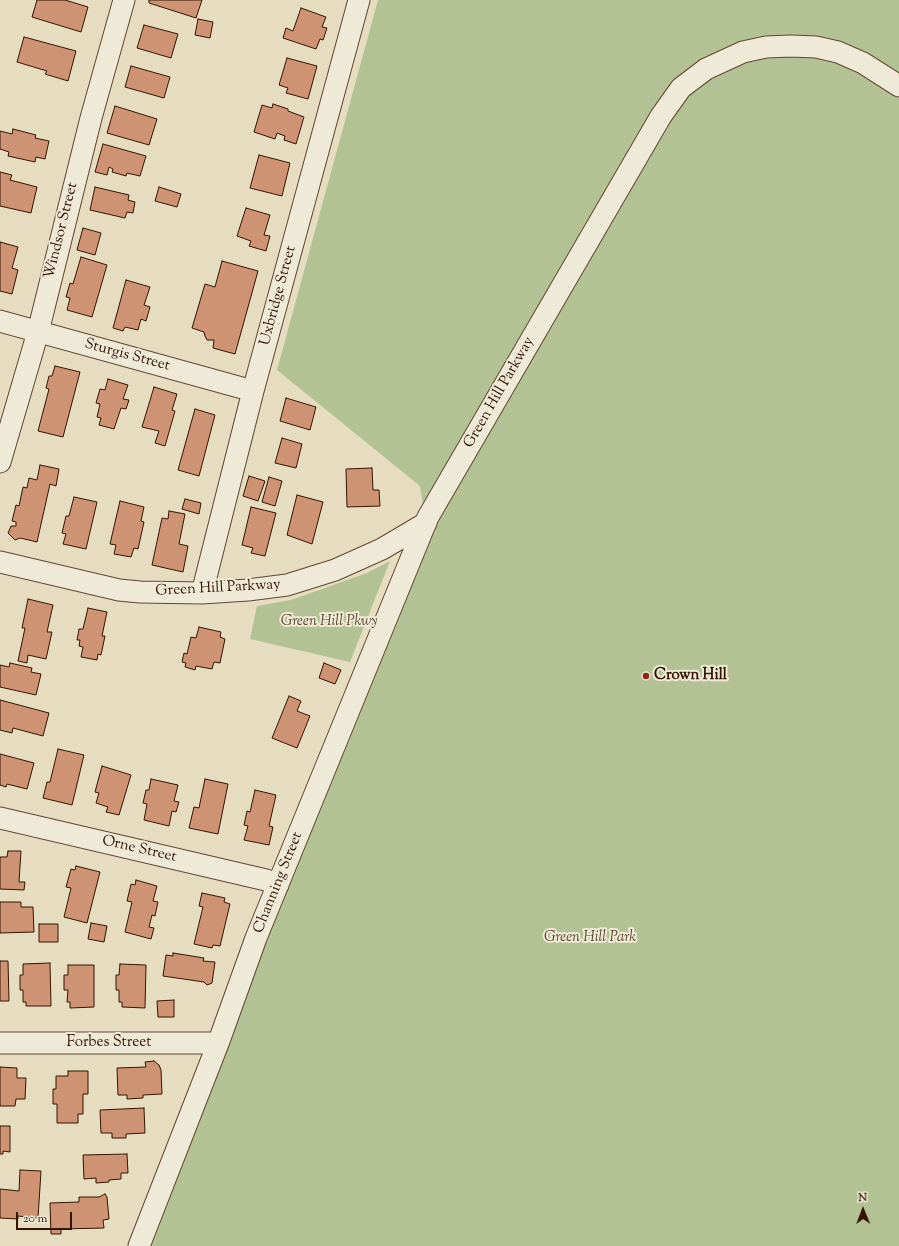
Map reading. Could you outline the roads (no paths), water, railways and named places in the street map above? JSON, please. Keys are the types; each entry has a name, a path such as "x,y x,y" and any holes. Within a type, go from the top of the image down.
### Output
{"street":[{"name":"Windsor Street","path":"0,462 38,332 91,118 124,0"},
{"name":"Uxbridge Street","path":"202,593 254,391 359,0"},
{"name":"Green Hill Parkway","path":"0,562 120,590 156,593 202,593 287,585 328,573 382,549 426,523 657,123 687,82 717,62 743,52 766,47 791,46 816,47 838,52 863,63 898,83"},
{"name":"Sturgis Street","path":"0,321 254,391"},
{"name":"Channing Street","path":"139,1246 278,885 426,523"},
{"name":"Orne Street","path":"0,818 266,880 278,885"},
{"name":"Forbes Street","path":"0,1043 218,1043"}],"place":[{"name":"Crown Hill","path":"646,676"}],"park label":[{"name":"Green Hill Pkwy","path":"329,622"},
{"name":"Green Hill Park","path":"590,938"}]}
